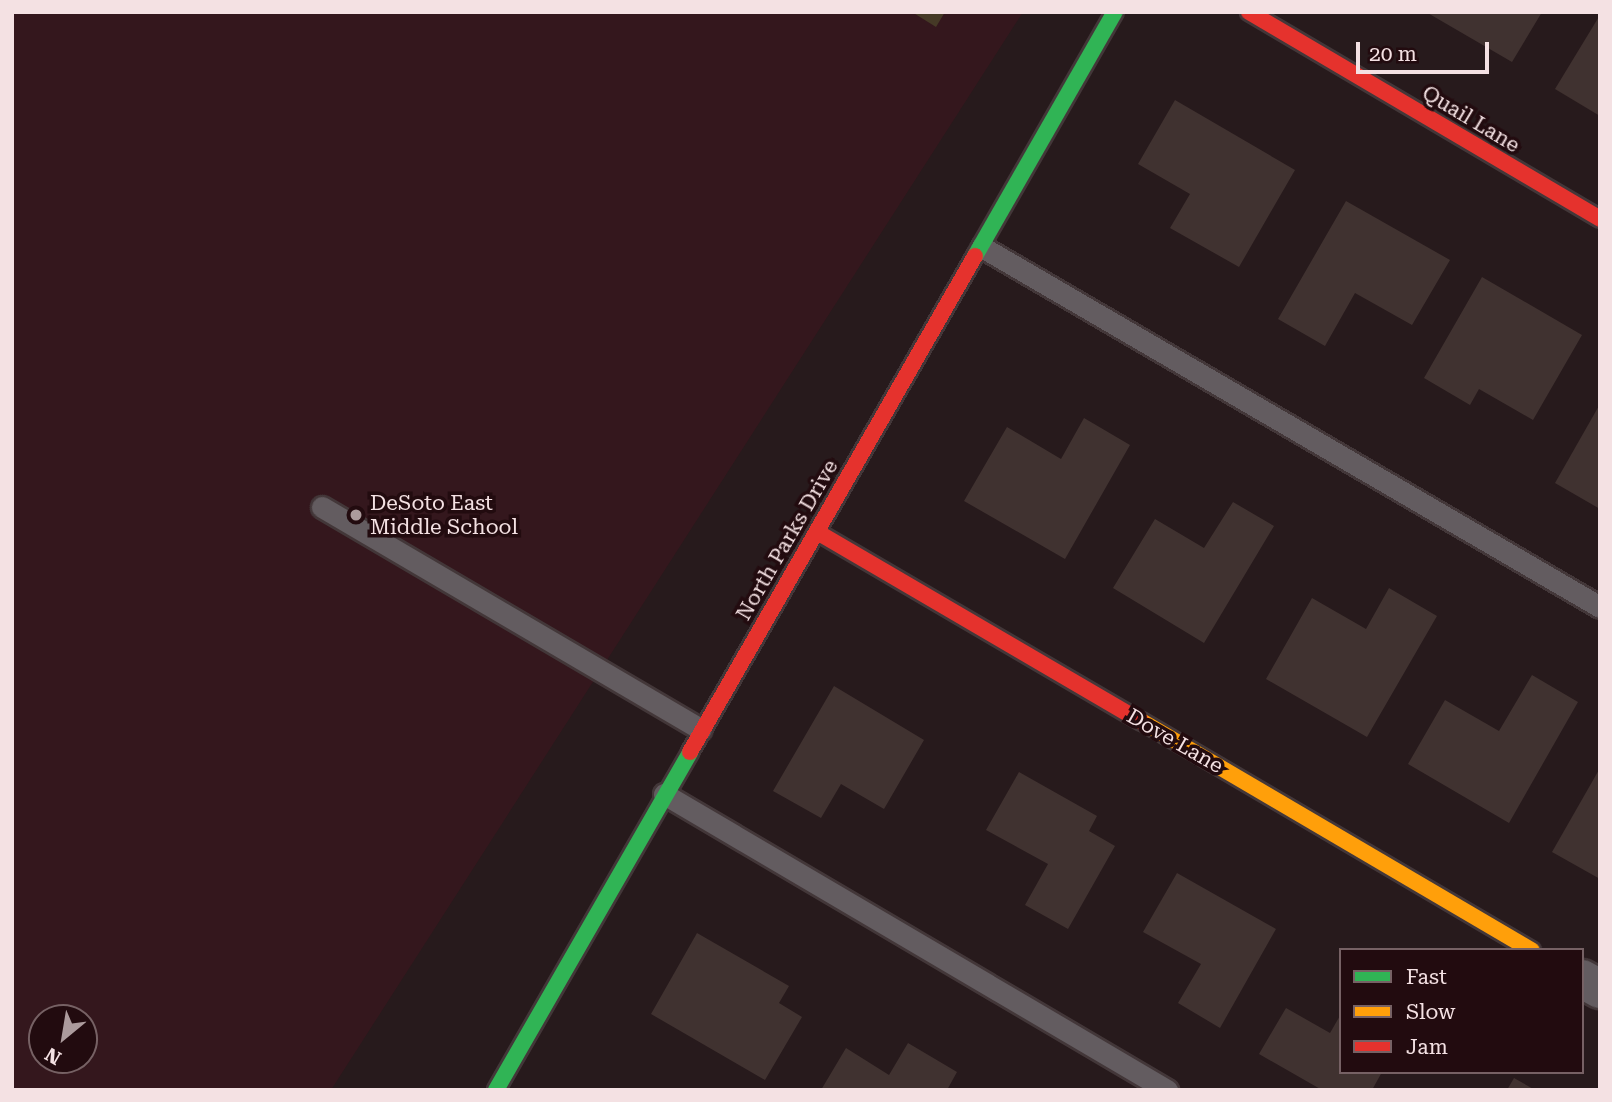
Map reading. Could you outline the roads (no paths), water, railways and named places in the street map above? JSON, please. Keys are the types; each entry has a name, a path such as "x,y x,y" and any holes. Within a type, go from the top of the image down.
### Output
{"street":[{"name":"North Parks Drive","path":"496,1090 1115,12"},
{"name":"Quail Lane","path":"1249,12 1600,219"},
{"name":"Dove Lane","path":"817,532 1529,948"},
{"path":"1584,980 1600,989"}],"lane":[{"path":"982,247 1600,607"},
{"path":"322,507 701,729"},
{"path":"664,794 1167,1090"}],"place":[{"name":"DeSoto East Middle School","path":"356,515"}]}
